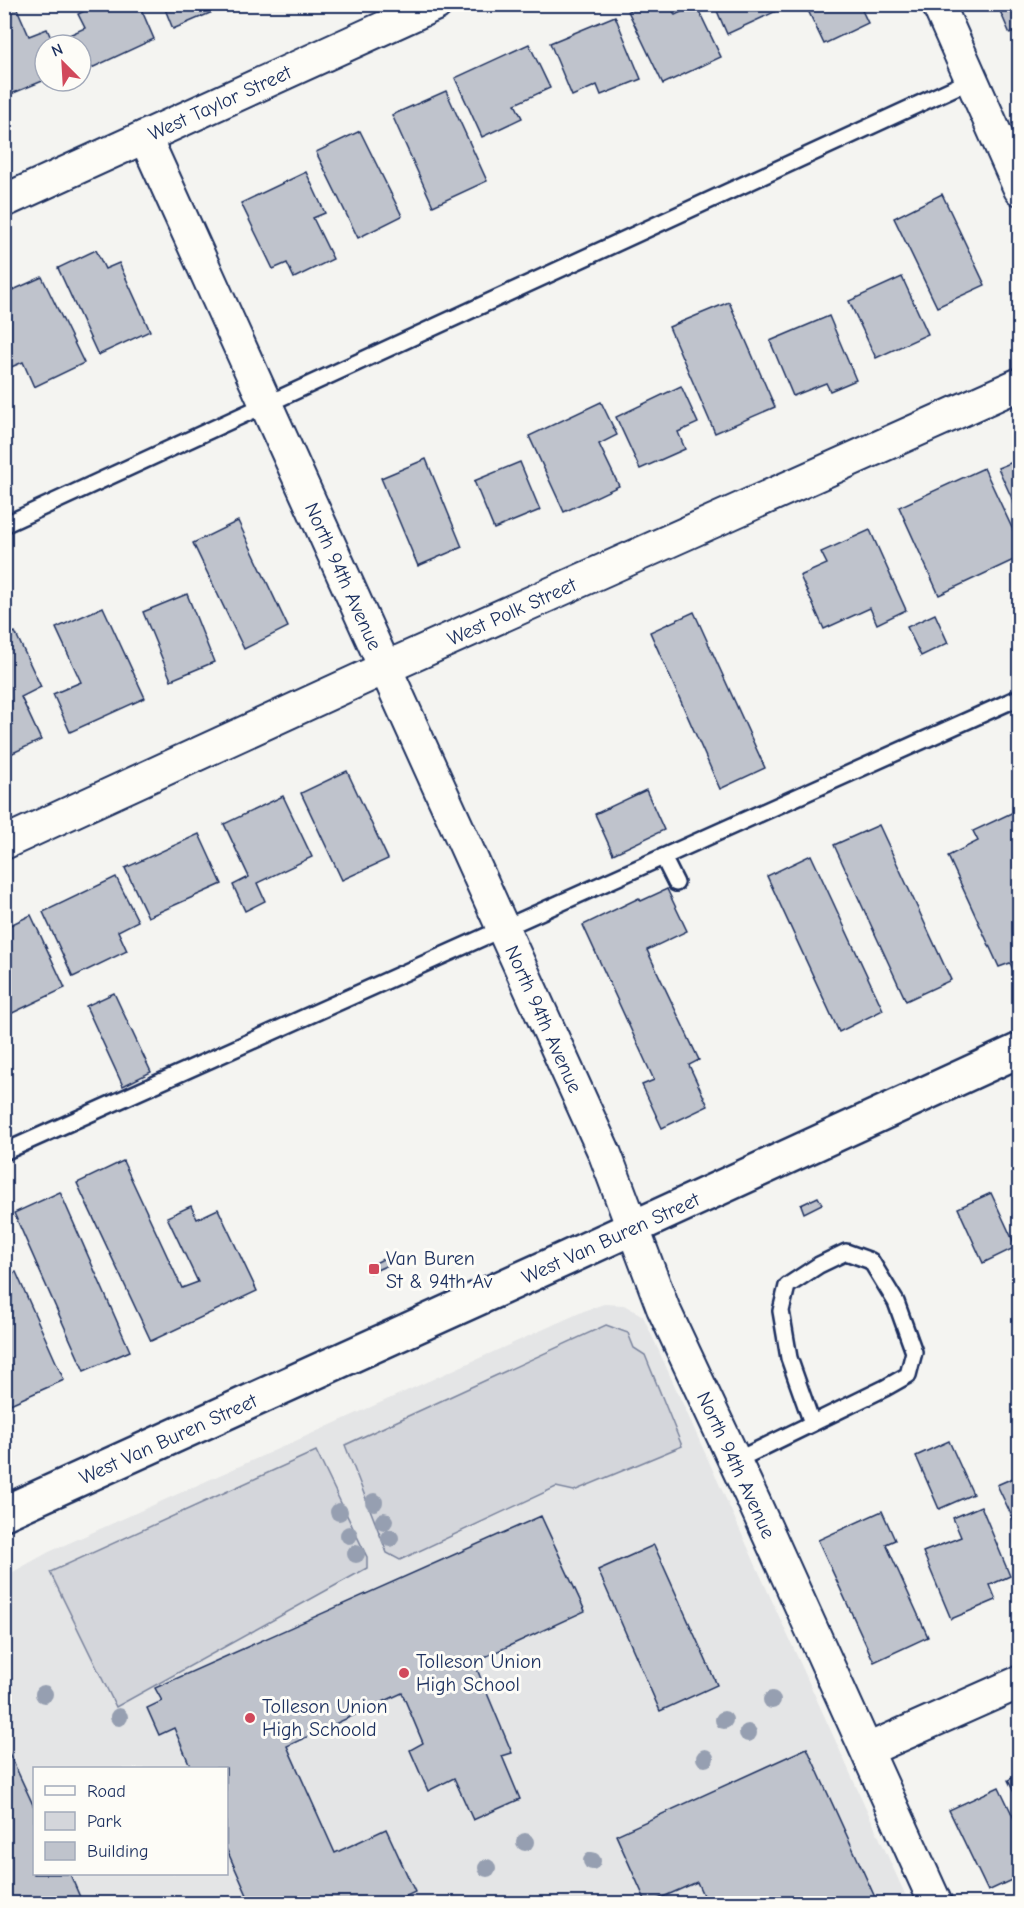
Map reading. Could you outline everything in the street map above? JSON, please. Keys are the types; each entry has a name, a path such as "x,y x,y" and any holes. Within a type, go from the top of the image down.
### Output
{"main road":[{"name":"West Van Buren Street","path":"4,1513 1020,1050"}],"street":[{"name":"West Taylor Street","path":"4,201 145,137 391,14 436,4"},
{"path":"938,4 971,80 1010,139 1020,189"},
{"name":"North 94th Avenue","path":"145,137 605,1154 663,1308 936,1904"},
{"name":"West Polk Street","path":"4,843 385,668 1020,384"},
{"path":"867,1750 1020,1682"}],"lane":[{"path":"4,525 971,80"},
{"path":"4,1152 1020,697"},
{"path":"663,857 676,883"},
{"path":"735,1461 885,1388 908,1375 914,1352 896,1302 871,1262 846,1252 819,1265 787,1286 781,1311 789,1358 812,1423"}],"shaded area":[{"name":"Tolleson Union High School","path":"604,1304 624,1305 643,1316 909,1903 5,1903 4,1577 49,1552 584,1311"}],"green space":[{"path":"606,1325 628,1333 634,1348 645,1355 682,1446 574,1491 556,1487 400,1560 387,1553 345,1445"},
{"path":"316,1451 367,1557 367,1568 116,1707 50,1572"}],"building":[{"path":"4,4 15,4 29,36 33,34 33,85 4,97"},
{"path":"99,4 139,4 154,39 93,67 93,33 74,33 85,28 78,14"},
{"path":"163,4 231,4 173,29"},
{"path":"641,4 670,4 675,15 696,5 721,57 663,84 628,11"},
{"path":"714,4 781,4 783,8 727,34"},
{"path":"805,4 859,4 868,23 824,44"},
{"path":"997,4 1020,4 1020,29 1010,34"},
{"path":"615,16 641,79 601,95 597,85 572,96 550,43"},
{"path":"47,29 49,33 37,33"},
{"path":"529,44 550,88 515,104 522,118 482,137 455,78"},
{"path":"446,91 487,181 433,206 392,115"},
{"path":"360,131 402,216 358,238 316,152"},
{"path":"306,172 325,213 313,218 333,259 294,278 287,263 273,269 241,203"},
{"path":"942,194 985,285 937,307 894,218"},
{"path":"96,250 105,269 119,263 150,331 98,355 58,268"},
{"path":"42,277 84,363 34,387 23,362 4,370 4,294"},
{"path":"902,277 928,334 876,358 849,301"},
{"path":"729,302 775,407 715,433 669,327"},
{"path":"829,316 856,380 830,391 826,383 793,396 770,341"},
{"path":"681,386 698,423 678,432 685,449 640,469 616,417"},
{"path":"601,402 617,435 599,444 619,486 564,512 529,436"},
{"path":"426,459 462,547 418,566 381,478"},
{"path":"1020,459 1020,516 998,468"},
{"path":"520,462 540,510 494,529 474,481"},
{"path":"984,468 1020,545 1020,557 939,595 899,507"},
{"path":"238,521 288,627 244,649 193,543"},
{"path":"870,530 906,610 877,624 870,608 824,629 800,576 827,564 821,552"},
{"path":"187,594 214,662 171,680 143,612"},
{"path":"103,607 145,698 70,732 53,694 81,682 56,628"},
{"path":"694,612 765,768 720,789 650,632"},
{"path":"935,614 948,643 921,656 907,627"},
{"path":"15,632 41,687 21,697 41,740 4,757 4,637"},
{"path":"347,771 388,859 342,880 301,793"},
{"path":"646,790 664,830 613,854 595,814"},
{"path":"283,796 312,857 257,883 265,901 245,911 233,885 249,877 224,824"},
{"path":"1020,809 1020,974 1016,976 1010,963 999,967 948,856 978,841 973,831"},
{"path":"879,825 951,980 906,1001 834,845"},
{"path":"199,834 222,884 148,917 125,868"},
{"path":"811,855 883,1010 839,1032 767,876"},
{"path":"116,877 138,921 118,931 127,951 73,977 43,912"},
{"path":"667,889 687,931 647,950 699,1060 689,1065 708,1106 662,1128 642,1085 654,1080 583,925 639,898 641,901"},
{"path":"31,915 65,988 4,1017 4,928"},
{"path":"114,993 151,1072 123,1086 86,1006"},
{"path":"123,1161 182,1288 198,1282 167,1217 191,1206 197,1219 218,1209 257,1291 151,1341 77,1183"},
{"path":"60,1192 130,1351 84,1371 14,1213"},
{"path":"991,1193 1016,1247 983,1263 958,1208"},
{"path":"818,1197 822,1204 804,1213 801,1205"},
{"path":"385,1258 388,1265 370,1273 367,1267"},
{"path":"16,1272 64,1380 8,1405 4,1398 4,1277"},
{"path":"949,1441 973,1494 939,1509 916,1456"},
{"path":"1020,1475 1020,1533 997,1485"},
{"path":"981,1506 1010,1576 990,1585 996,1600 951,1619 923,1552 961,1537 953,1518"},
{"path":"882,1511 895,1540 886,1544 928,1637 874,1662 818,1540"},
{"name":"Tolleson Union High Schoold","path":"541,1516 585,1611 474,1662 512,1753 502,1756 520,1799 473,1820 454,1778 428,1791 410,1750 423,1743 402,1693 287,1746 335,1853 386,1829 415,1892 390,1904 251,1904 228,1852 228,1767 191,1767 174,1728 159,1735 147,1708 162,1701 155,1688"},
{"path":"654,1545 717,1685 660,1711 598,1570"},
{"path":"4,1742 33,1805 33,1875 70,1875 83,1904 4,1904"},
{"path":"807,1748 878,1904 707,1904 697,1882 647,1904 616,1835"},
{"path":"1020,1774 1020,1805 1008,1780"},
{"path":"999,1787 1020,1831 1020,1876 988,1891 949,1810"}],"place":[{"name":"Van Buren St & 94th Av","path":"374,1269"},
{"name":"Tolleson Union High School","path":"404,1673"},
{"name":"Tolleson Union High Schoold","path":"250,1718"}]}
